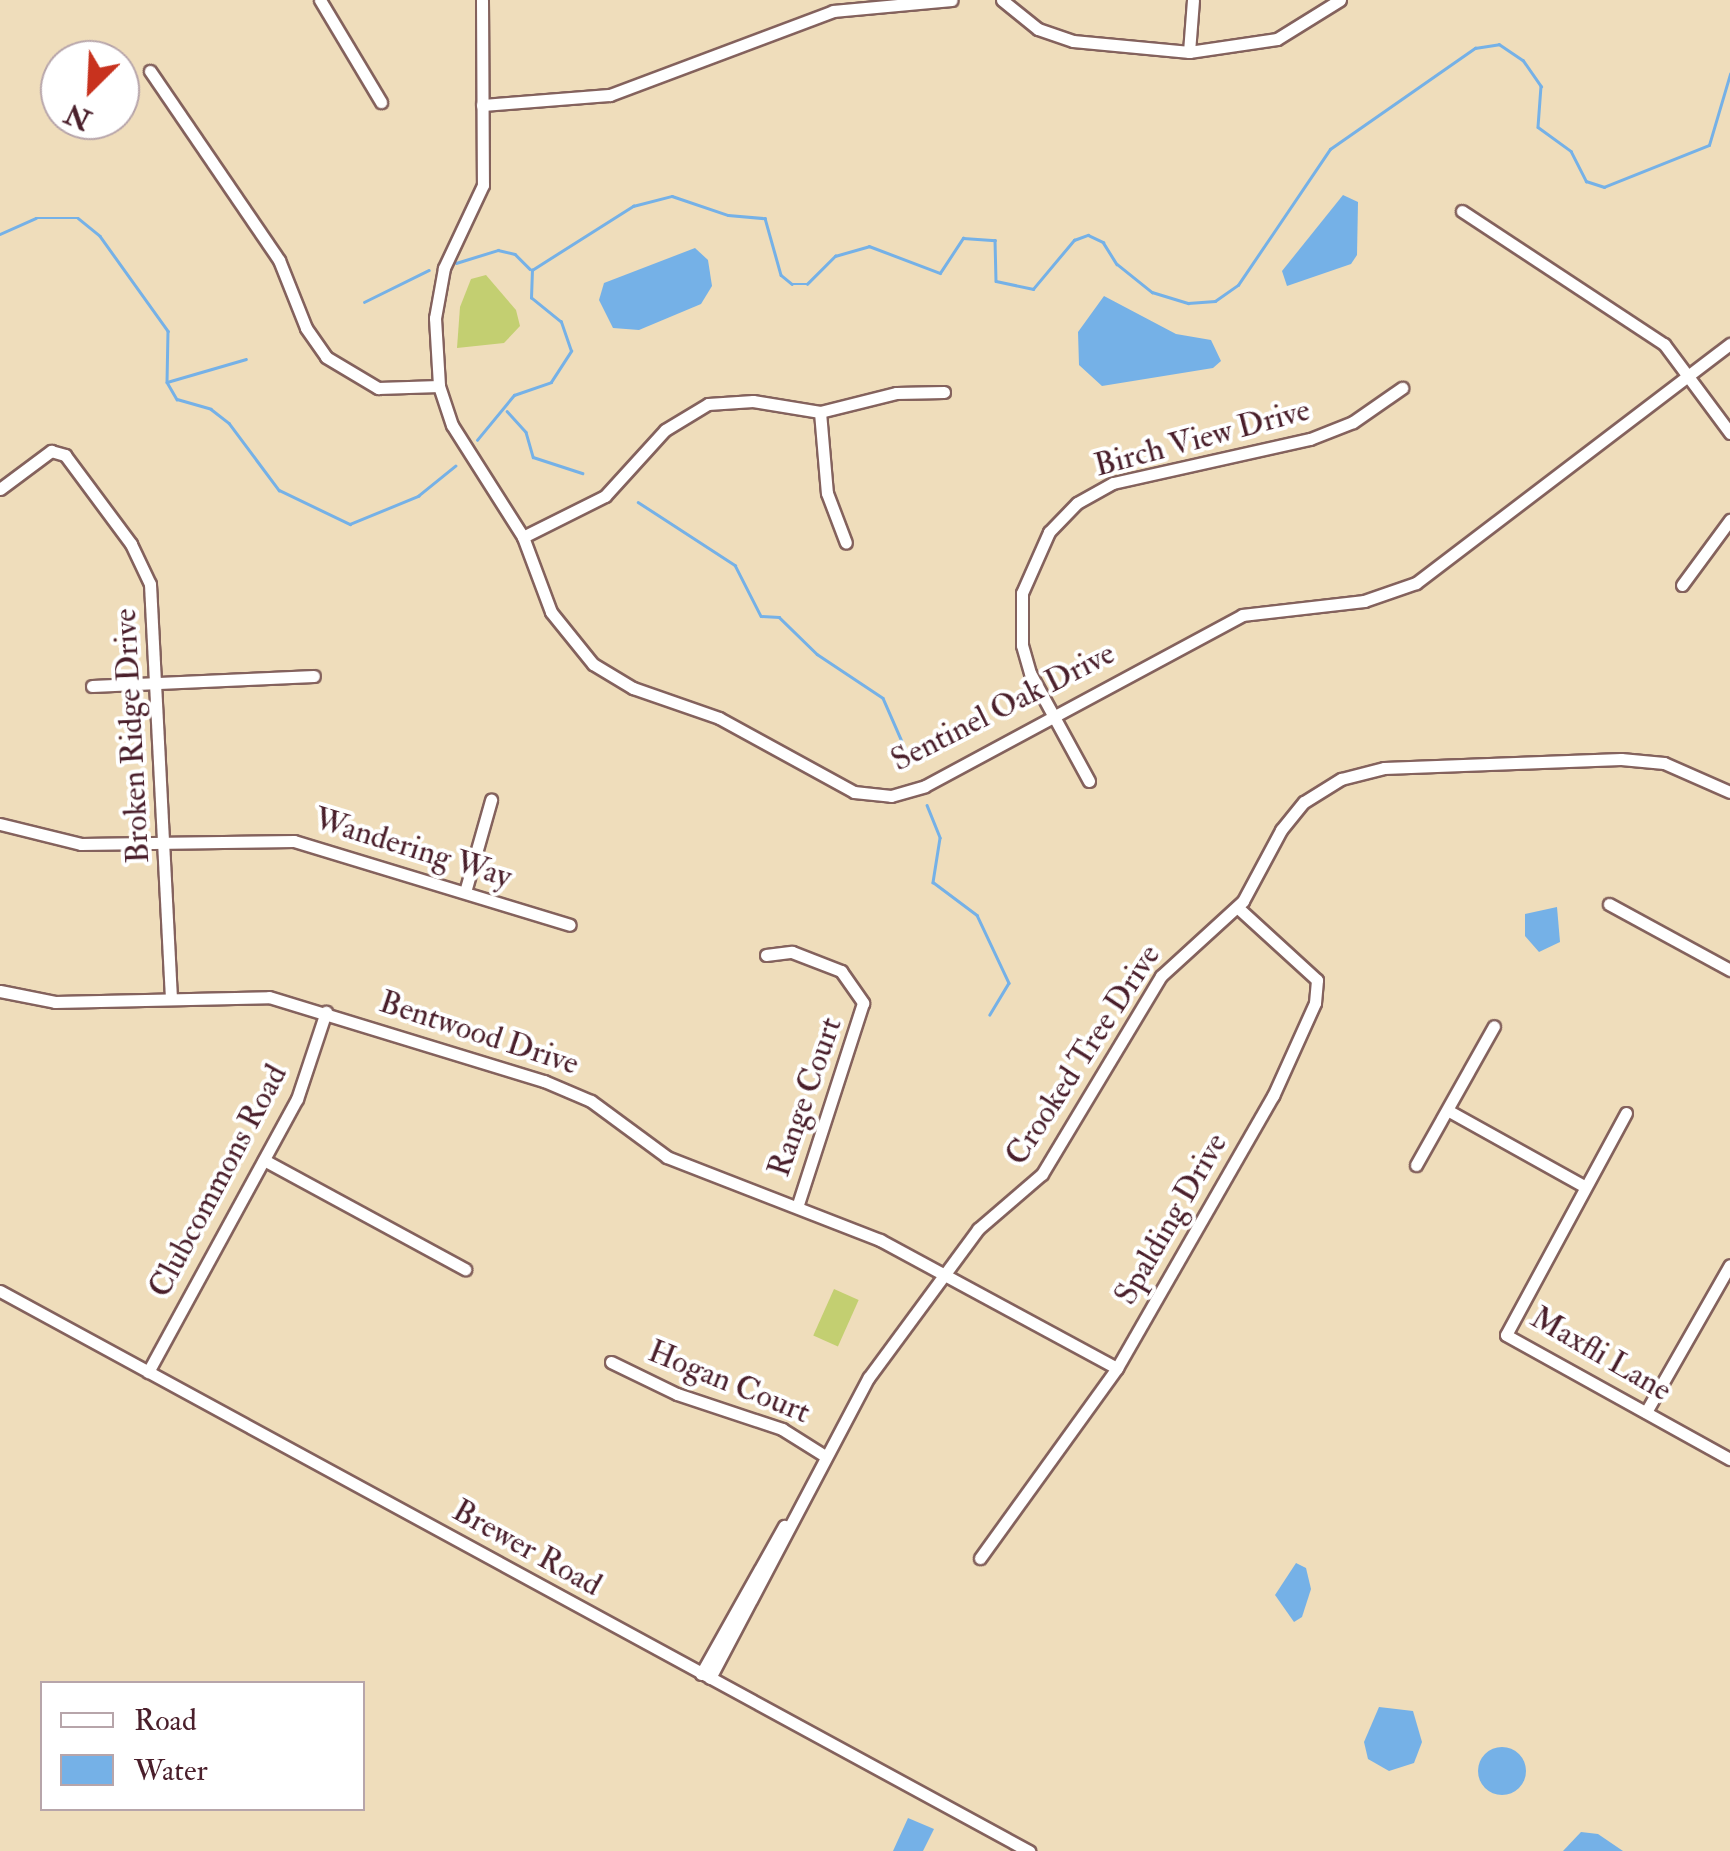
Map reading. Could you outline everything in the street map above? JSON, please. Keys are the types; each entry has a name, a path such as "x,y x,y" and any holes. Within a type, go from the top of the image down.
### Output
{"street":[{"path":"320,0 381,102"},
{"name":"Sentinel Oak Drive","path":"482,0 480,198 449,255 437,302 438,386 452,425 523,537 551,612 592,664 633,688 719,718 843,788 880,796 914,790 1242,615 1364,602 1416,582 1730,344"},
{"path":"482,105 610,95 832,11 951,0"},
{"path":"1002,0 1038,29 1073,42 1189,52 1277,39 1340,0"},
{"path":"1189,52 1193,0"},
{"path":"150,70 279,260 306,328 326,357 378,388 438,386"},
{"path":"1462,211 1647,330 1687,374 1730,433"},
{"name":"Birch View Drive","path":"1090,781 1025,660 1020,606 1034,556 1067,511 1113,483 1326,434 1402,388"},
{"path":"523,537 606,496 690,412 738,400 820,412 896,392 944,392"},
{"path":"820,412 827,492 846,543"},
{"name":"Broken Ridge Drive","path":"0,489 51,452 65,455 142,563 154,605 171,998"},
{"path":"1682,585 1730,520"},
{"path":"92,686 314,676"},
{"name":"Crooked Tree Drive","path":"705,1676 869,1377 978,1229 1042,1174 1160,976 1237,908 1294,812 1322,788 1362,772 1642,760 1685,770 1730,792"},
{"path":"465,892 491,800"},
{"name":"Wandering Way","path":"0,824 81,844 294,840 570,925"},
{"path":"1609,904 1730,970"},
{"name":"Spalding Drive","path":"980,1558 1118,1368 1273,1096 1319,988 1237,908"},
{"name":"Range Court","path":"766,954 792,952 842,972 862,1003 797,1208"},
{"name":"Bentwood Drive","path":"0,991 55,1002 254,996 326,1012 572,1092 667,1158 797,1208 946,1276 1118,1368"},
{"name":"Clubcommons Road","path":"148,1372 306,1079 326,1012"},
{"path":"1416,1165 1494,1026"},
{"path":"1449,1111 1584,1186"},
{"name":"Maxfli Lane","path":"1626,1113 1506,1335 1730,1459"},
{"path":"264,1160 466,1270"},
{"path":"1646,1412 1730,1265"},
{"name":"Brewer Road","path":"0,1291 1029,1851"},
{"name":"Hogan Court","path":"611,1362 677,1394 782,1429 825,1456"}],"green space":[{"path":"486,275 516,310 520,326 504,343 457,348 460,307 471,279"},
{"path":"834,1289 859,1300 838,1347 813,1336"}],"water":[{"path":"1343,195 1358,202 1357,255 1351,264 1287,286 1282,271"},
{"path":"695,248 708,260 712,286 701,304 639,330 613,328 599,300 604,283"},
{"path":"1104,296 1176,334 1211,340 1221,361 1213,368 1102,386 1079,365 1078,332"},
{"path":"1557,907 1560,942 1539,952 1525,936 1525,914"},
{"path":"1296,1563 1306,1568 1311,1589 1302,1617 1294,1622 1275,1595"},
{"path":"1379,1707 1413,1711 1422,1742 1414,1763 1389,1771 1368,1759 1364,1742"},
{"path":"1502,1747 1519,1754 1526,1771 1519,1788 1502,1795 1485,1788 1478,1771 1485,1754"},
{"path":"908,1818 934,1829 923,1851 893,1851"},
{"path":"1581,1832 1598,1834 1623,1851 1563,1851"}],"waterway":[{"path":"477,440 514,395 551,382 571,351 561,322 531,298 532,270 633,206 672,196 728,215 765,218 781,275 792,284 807,284 835,256 869,246 940,273 963,238 995,240 996,281 1033,289 1074,240 1088,235 1103,242 1117,264 1152,292 1188,303 1215,301 1238,285 1330,149 1475,48 1499,44 1523,60 1541,86 1538,127 1571,151 1586,181 1604,187 1709,145 1730,74"},
{"path":"0,234 36,218 78,218 100,236 168,331 167,382 177,399 211,409 229,423 279,490 350,524 418,496 455,466"},
{"path":"456,263 498,250 515,254 530,269"},
{"path":"364,302 429,270"},
{"path":"167,382 246,359"},
{"path":"507,411 526,432 533,457 582,473"},
{"path":"638,502 735,565 761,616 779,617 817,654 883,698 911,762"},
{"path":"927,805 940,838 933,882 977,915 1009,983 990,1015"}]}
